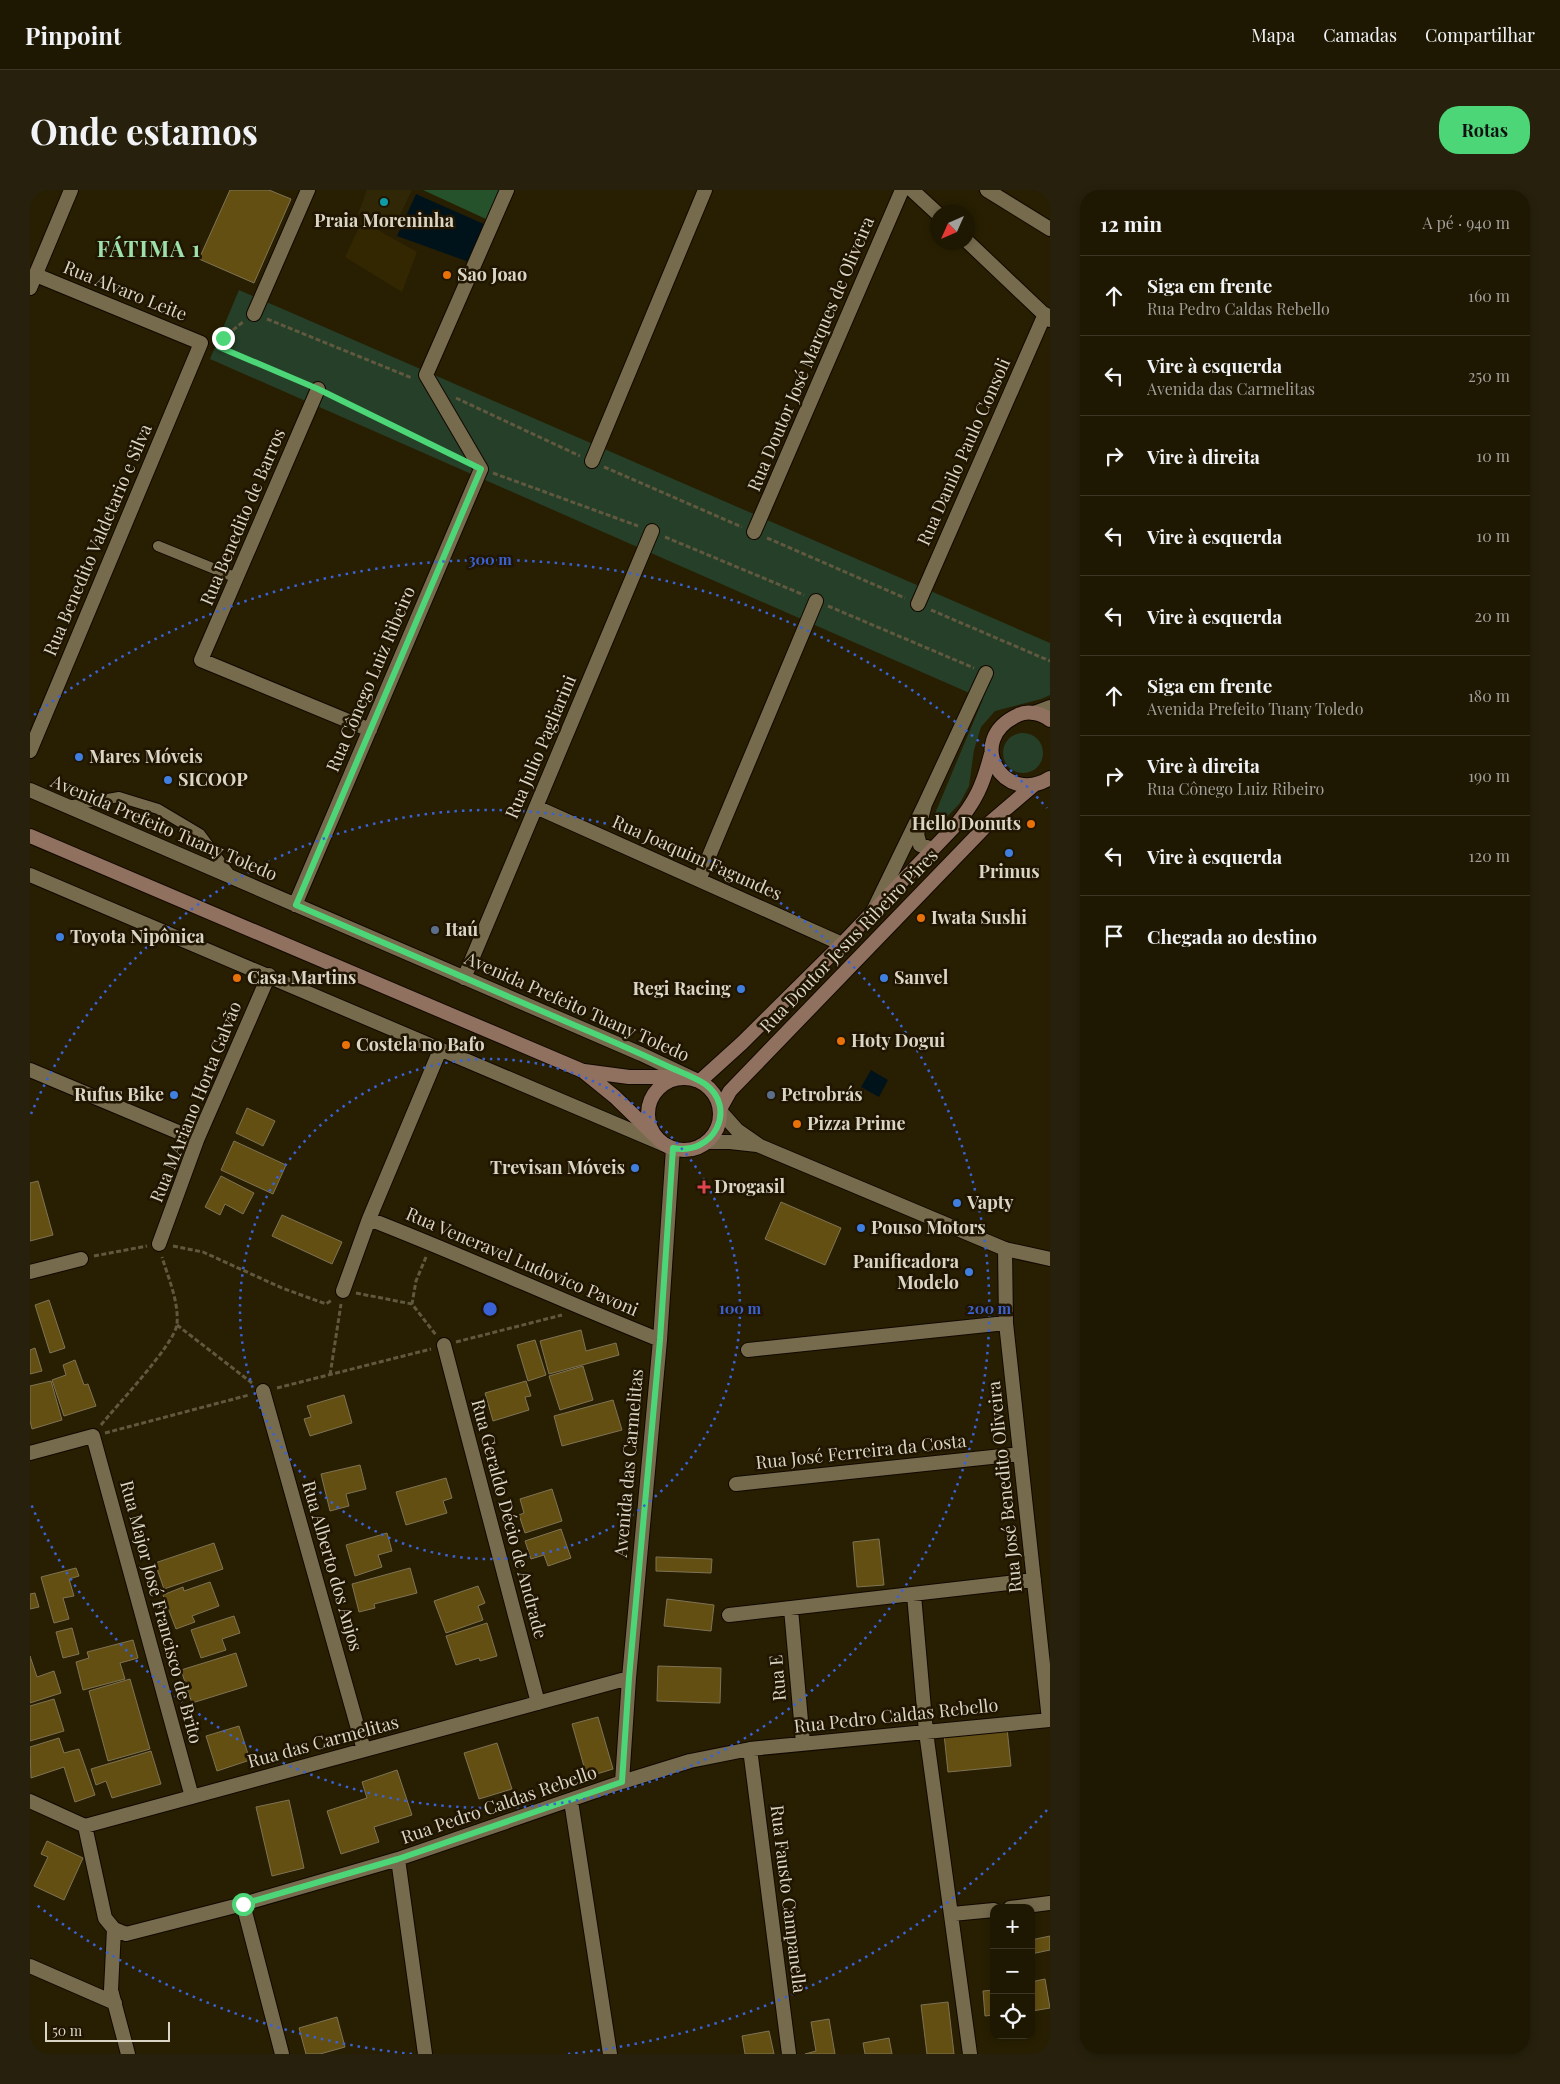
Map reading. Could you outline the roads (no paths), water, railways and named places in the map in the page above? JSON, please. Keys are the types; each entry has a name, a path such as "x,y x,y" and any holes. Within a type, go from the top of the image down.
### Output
{"main road":[{"name":"Rua Doutor Jesus Ribeiro Pires","path":"698,1080 742,1043 842,944 933,849 973,805 985,779 996,730 1005,720 1022,713 1034,713"},
{"path":"1034,713 1050,720"},
{"path":"991,754 997,769 1004,777 1015,784 1044,782"},
{"name":"Rua Doutor Jesus Ribeiro Pires","path":"720,1110 730,1091 979,834 1044,782"},
{"name":"Avenida Prefeito Tuany Toledo","path":"30,836 583,1071 615,1097 654,1135"},
{"name":"Avenida Prefeito Tuany Toledo","path":"583,1071 629,1076 680,1077"},
{"path":"680,1077 698,1080 713,1092 720,1110 717,1128 707,1142 690,1149 671,1148 654,1135 648,1118 650,1098 662,1084 680,1077"}],"street":[{"path":"33,282 71,190"},
{"path":"254,314 308,190"},
{"name":"Rua Cônego Luiz Ribeiro","path":"296,905 481,469 426,375 508,190"},
{"path":"592,461 706,190"},
{"name":"Rua Doutor José Marques de Oliveira","path":"754,532 902,190"},
{"path":"912,190 930,207"},
{"path":"987,190 1050,228"},
{"path":"975,249 1047,317"},
{"name":"Rua Alvaro Leite","path":"33,282 201,343"},
{"name":"Rua Danilo Paulo Consoli","path":"918,604 1047,317"},
{"name":"Rua Benedito Valdetario e Silva","path":"30,751 201,343"},
{"name":"Rua Benedito de Barros","path":"318,389 201,660 370,730"},
{"name":"Rua Julio Pagliarini","path":"464,978 652,531"},
{"path":"699,880 816,601"},
{"name":"Rua Doutor Jesus Ribeiro Pires","path":"872,912 986,673"},
{"path":"1034,713 1050,707"},
{"name":"Avenida Prefeito Tuany Toledo","path":"30,790 698,1080"},
{"name":"Rua Doutor Jesus Ribeiro Pires","path":"925,804 917,834 920,844 933,849"},
{"name":"Rua Joaquim Fagundes","path":"536,807 842,944"},
{"path":"30,875 269,975 671,1148"},
{"name":"Rua MAriano Horta Galvão","path":"159,1244 197,1140 269,975"},
{"path":"343,1291 369,1219 440,1050"},
{"path":"30,1070 197,1140"},
{"path":"720,1110 737,1130 760,1146 1005,1249 1050,1259"},
{"path":"707,1142 730,1142 760,1146"},
{"name":"Avenida das Carmelitas","path":"622,1782 629,1678 660,1340 671,1148"},
{"name":"Rua Veneravel Ludovico Pavoni","path":"369,1219 433,1243 583,1310 660,1340"},
{"name":"Rua José Benedito Oliveira","path":"1005,1249 1006,1324 1049,1720"},
{"path":"30,1272 81,1259"},
{"path":"748,1350 1006,1324"},
{"name":"Rua Geraldo Décio de Andrade","path":"444,1345 538,1703"},
{"name":"Rua Alberto dos Anjos","path":"263,1392 364,1750"},
{"name":"Rua Major José Francisco de Brito","path":"30,1453 92,1436 192,1797"},
{"name":"Rua José Ferreira da Costa","path":"736,1484 1020,1454"},
{"path":"730,1615 1034,1580"},
{"path":"914,1595 926,1732 970,2054"},
{"name":"Rua E","path":"791,1609 803,1744"},
{"name":"Rua das Carmelitas","path":"85,1826 629,1678"},
{"name":"Rua Pedro Caldas Rebello","path":"114,1929 126,1934 243,1904 398,1859 622,1782 690,1761 750,1750 1049,1720"},
{"name":"Rua Fausto Campanella","path":"750,1750 789,2054"},
{"path":"30,1801 85,1826 106,1918 114,1929 111,1990 128,2054"},
{"path":"571,1801 610,2054"},
{"path":"398,1859 425,2054"},
{"path":"1035,1905 1050,1903"},
{"path":"243,1904 282,2054"},
{"path":"952,1914 990,1910"},
{"path":"30,1966 115,2003"}],"lane":[{"path":"158,546 237,578"},
{"path":"67,806 120,797 158,809 200,834 231,877"}],"water":[{"path":"416,194 486,225 469,262 397,236"},
{"path":"871,1070 888,1080 879,1097 861,1087"}],"place":[{"name":"Praia Moreninha","path":"384,202"},
{"name":"Sao Joao","path":"447,275"},
{"name":"Mares Móveis","path":"79,757"},
{"name":"SICOOP","path":"168,780"},
{"name":"Hello Donuts","path":"1031,824"},
{"name":"Primus","path":"1009,853"},
{"name":"Iwata Sushi","path":"921,918"},
{"name":"Itaú","path":"435,930"},
{"name":"Toyota Nipônica","path":"60,937"},
{"name":"Casa Martins","path":"237,978"},
{"name":"Sanvel","path":"884,978"},
{"name":"Regi Racing","path":"741,989"},
{"name":"Hoty Dogui","path":"841,1041"},
{"name":"Costela no Bafo","path":"346,1045"},
{"name":"Rufus Bike","path":"174,1095"},
{"name":"Petrobrás","path":"771,1095"},
{"name":"Pizza Prime","path":"797,1124"},
{"name":"Trevisan Móveis","path":"635,1168"},
{"name":"Drogasil","path":"704,1187"},
{"name":"Vapty","path":"957,1203"},
{"name":"Pouso Motors","path":"861,1228"},
{"name":"Panificadora Modelo","path":"969,1272"}],"district":[{"name":"FÁTIMA 1","path":"149,249"}]}
